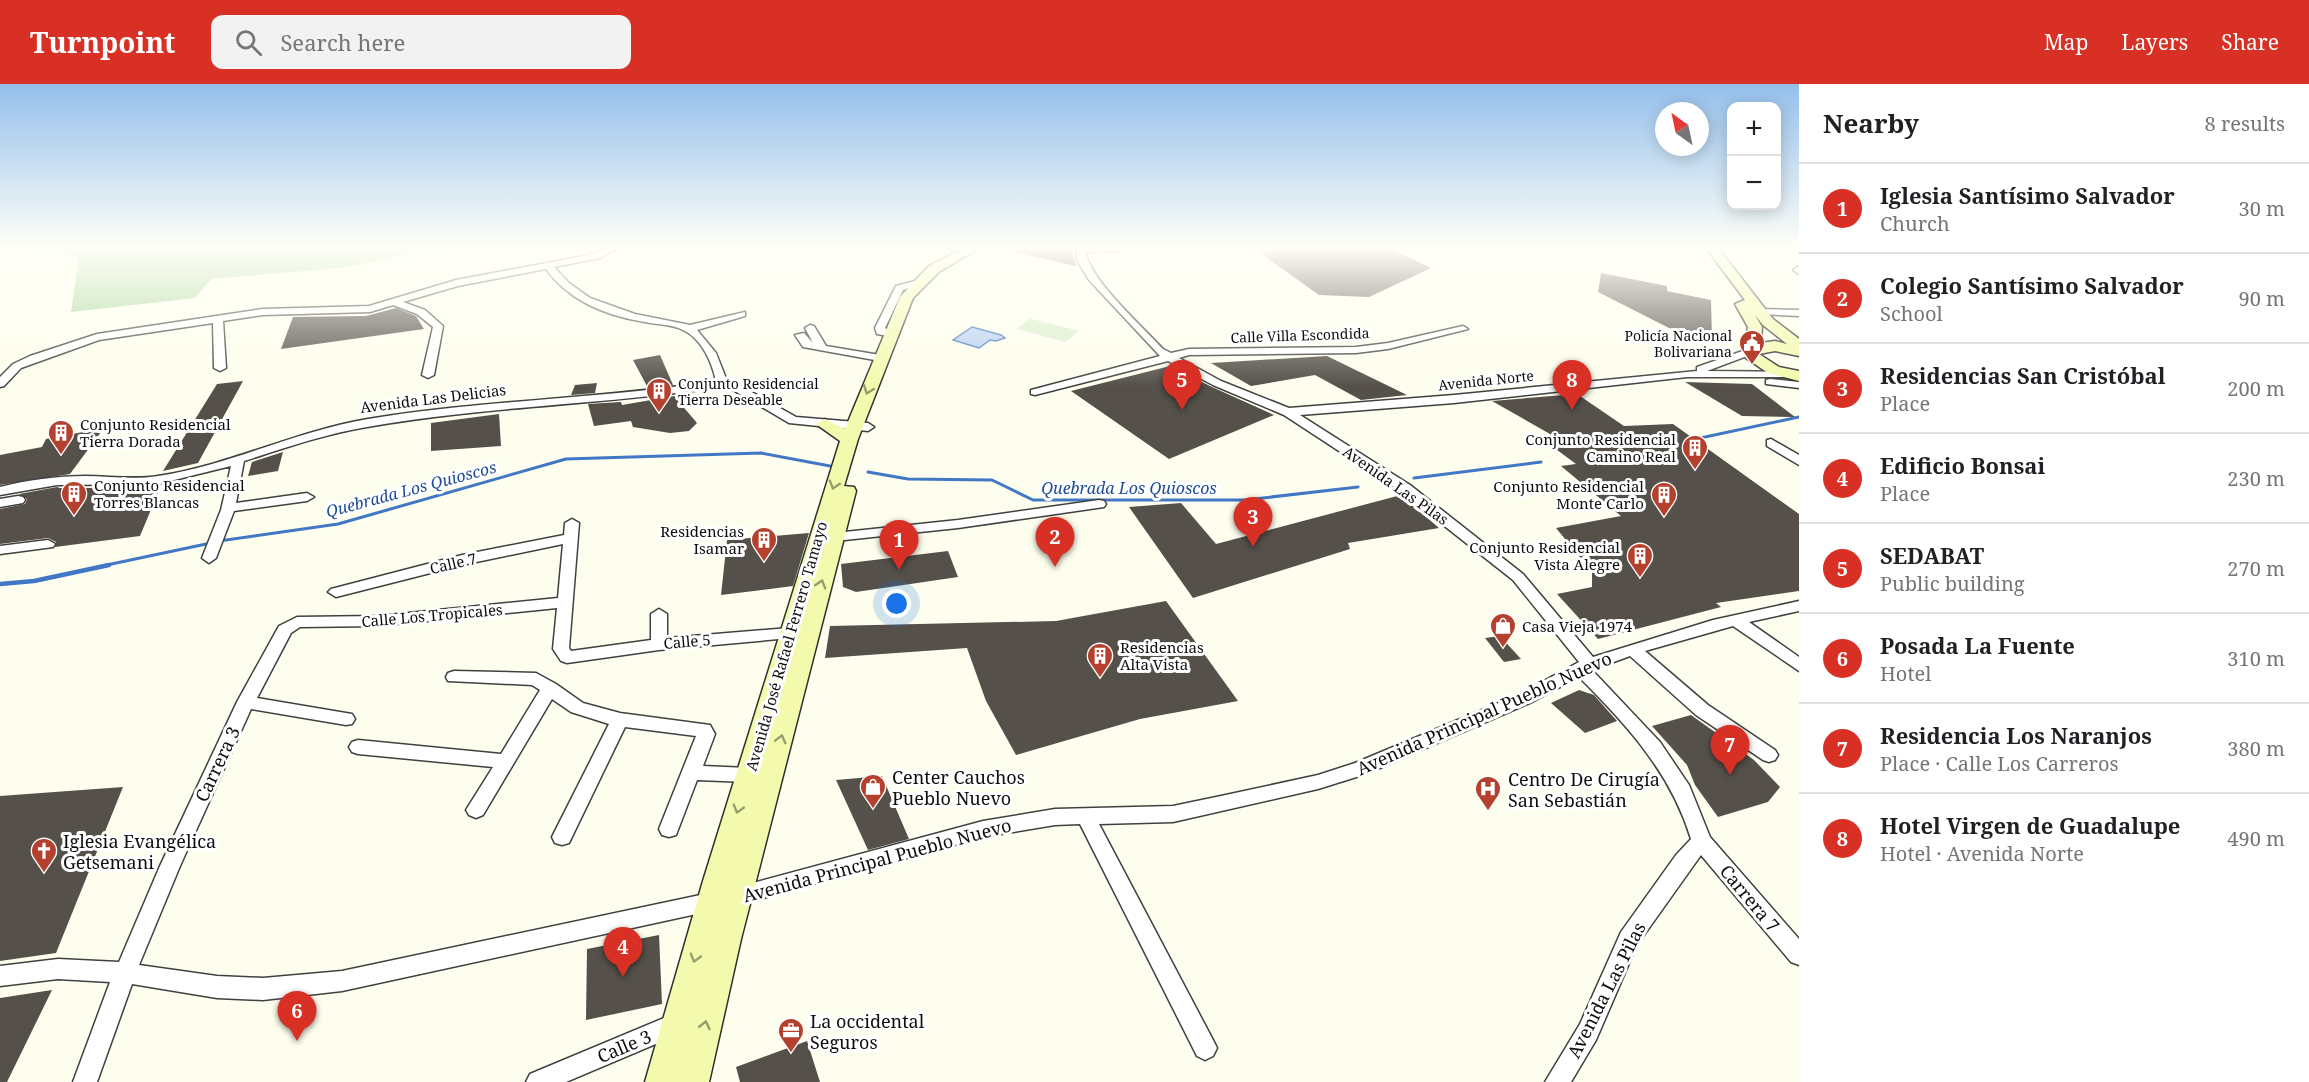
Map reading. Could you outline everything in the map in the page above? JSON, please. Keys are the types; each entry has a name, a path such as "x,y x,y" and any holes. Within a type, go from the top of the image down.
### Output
{"street":[{"path":"2,378 17,366 41,354 82,341 274,311 357,310 396,303 421,295"},
{"path":"579,295 635,318 689,329 741,314"},
{"name":"Avenida José Rafael Ferrero Tamayo","path":"662,1082 676,1024 773,771 798,632 880,358 899,311 910,295"},
{"name":"Avenida José Rafael Ferrero Tamayo","path":"692,1082 748,776 772,703 835,537 857,431 920,295"},
{"name":"Avenida Las Pilas","path":"1107,295 1159,351 1217,383 1288,412 1406,489 1483,548 1518,578 1585,666 1669,766 1695,817 1701,841 1683,861 1629,939 1588,1032 1557,1082"},
{"path":"1735,295 1755,327 1752,350 1755,360 1796,378"},
{"path":"1748,295 1768,321 1799,346"},
{"path":"396,303 428,316 438,326 428,375"},
{"path":"1761,312 1799,313"},
{"path":"218,318 220,368"},
{"path":"810,328 822,349"},
{"path":"689,329 702,342 721,373 722,383 737,388 793,420 857,431"},
{"name":"Calle Villa Escondida","path":"1035,392 1189,352 1356,350 1388,346 1463,329"},
{"path":"800,335 807,345 880,358"},
{"path":"1752,350 1775,346 1799,351"},
{"name":"Avenida Norte","path":"1288,412 1454,399 1687,374 1752,350"},
{"path":"1687,374 1796,378"},
{"name":"Avenida Las Delicias","path":"0,490 59,480 154,480 238,460 321,433 368,423 527,403 621,398 722,383"},
{"path":"1771,443 1799,461"},
{"path":"209,558 228,508 238,460"},
{"path":"228,508 307,498"},
{"path":"0,503 18,500"},
{"path":"835,537 958,524 1099,504"},
{"name":"Calle 7","path":"336,592 572,530 566,602"},
{"path":"0,550 48,544"},
{"name":"Calle 5","path":"566,602 561,649 567,657 658,644 798,632"},
{"name":"Calle Los Tropicales","path":"297,622 378,621 566,602"},
{"name":"Avenida Principal Pueblo Nuevo","path":"0,976 58,969 125,973 217,987 263,989 342,981 724,899 983,829 1055,817 1173,814 1318,782 1403,752 1526,698 1585,666 1632,649 1735,620 1799,606"},
{"path":"658,644 659,614"},
{"path":"1735,620 1799,665"},
{"name":"Carrera 3","path":"85,1082 125,973 170,866 246,702 285,630 297,622"},
{"path":"1632,649 1702,710 1769,755"},
{"path":"453,677 536,679 550,688 568,705 620,720 704,730 706,734 669,830"},
{"path":"476,810 550,688"},
{"path":"246,702 346,719"},
{"path":"562,837 620,720"},
{"path":"358,747 504,761"},
{"path":"691,773 748,776"},
{"path":"1086,817 1206,1048"},
{"name":"Carrera 7","path":"1701,841 1799,955"},
{"name":"Calle 3","path":"538,1082 676,1024"}],"green space":[{"path":"74,295 198,295 195,298 71,312"},
{"path":"1031,318 1079,331 1065,342 1017,329"}],"water":[{"path":"972,327 1005,338 990,340 979,348 953,340"}],"building":[{"path":"1318,295 1374,295 1369,297"},
{"path":"1603,295 1684,295 1711,300 1712,338 1669,328"},
{"path":"396,308 416,316 424,329 281,349 293,317 366,316"},
{"path":"660,355 673,385 648,388 633,360"},
{"path":"1327,356 1407,395 1361,400 1315,375 1251,386 1211,363"},
{"path":"1170,366 1274,415 1169,459 1071,391"},
{"path":"243,381 198,463 163,471 217,384"},
{"path":"1685,382 1752,384 1795,417 1742,416"},
{"path":"597,383 595,393 571,395 575,385"},
{"path":"1577,394 1624,426 1673,424 1799,514 1799,591 1716,603 1721,607 1598,639 1557,594 1592,587 1592,572 1556,528 1621,516 1561,466 1576,464 1541,438 1550,434 1492,401"},
{"name":"Conjunto Residencial Tierra Deseable","path":"674,396 697,423 689,431 670,433 633,427 631,421 594,426 588,404 621,402 622,405"},
{"path":"499,414 501,446 431,451 431,423"},
{"name":"Conjunto Residencial Tierra Dorada","path":"104,428 70,474 0,485 0,455 42,447 46,439"},
{"path":"283,452 278,471 248,476 252,462"},
{"name":"Conjunto Residencial Torres Blancas","path":"57,487 160,488 140,536 55,547 56,542 48,538 0,544 0,509 25,504 27,499 19,494"},
{"path":"1401,495 1439,528 1348,543 1350,549 1193,598 1129,507 1181,503 1216,544"},
{"name":"Residencias Isamar","path":"809,533 793,586 721,595 727,540"},
{"path":"948,551 958,577 856,592 843,587 841,564"},
{"name":"Residencias Alta Vista","path":"1166,601 1238,701 1140,719 1016,755 986,701 967,648 825,658 830,626 1056,621"},
{"name":"Casa Vieja 1974","path":"1500,636 1521,659 1504,662 1485,638"},
{"path":"1579,690 1594,695 1617,721 1585,733 1551,703"},
{"path":"1691,715 1754,760 1780,787 1768,802 1718,817 1695,785 1687,765 1652,726"},
{"name":"Center Cauchos Pueblo Nuevo","path":"882,776 909,839 868,850 836,780"},
{"name":"Iglesia Evangélica Getsemani","path":"123,787 56,953 0,961 0,796"},
{"path":"659,935 662,1004 586,1020 587,949"},
{"path":"52,990 7,1082 0,1082 0,998"},
{"name":"La occidental Seguros","path":"807,1041 820,1082 740,1082 736,1067"}],"waterway":[{"name":"Quebrada Los Quioscos","path":"1691,440 1799,417"},
{"name":"Quebrada Los Quioscos","path":"219,541 338,524 566,459 761,453 830,466"},
{"name":"Quebrada Los Quioscos","path":"1414,478 1541,462"},
{"name":"Quebrada Los Quioscos","path":"868,472 908,479 992,480 1033,500 1245,500 1358,487"},
{"name":"Quebrada Los Quioscos","path":"102,566 211,543"},
{"name":"Quebrada Los Quioscos","path":"0,584 34,581 109,565"}],"place":[{"name":"Policía Nacional Bolivariana","path":"1752,366"},
{"name":"SEDABAT","path":"1182,410"},
{"name":"Hotel Virgen de Guadalupe","path":"1572,410"},
{"name":"Conjunto Residencial Tierra Deseable","path":"659,414"},
{"name":"Conjunto Residencial Tierra Dorada","path":"61,456"},
{"name":"Conjunto Residencial Camino Real","path":"1695,471"},
{"name":"Conjunto Residencial Torres Blancas","path":"74,517"},
{"name":"Conjunto Residencial Monte Carlo","path":"1664,518"},
{"name":"Residencias San Cristóbal","path":"1253,547"},
{"name":"Residencias Isamar","path":"764,563"},
{"name":"Colegio Santísimo Salvador","path":"1055,567"},
{"name":"Iglesia Santísimo Salvador","path":"899,570"},
{"name":"Conjunto Residencial Vista Alegre","path":"1640,579"},
{"name":"Casa Vieja 1974","path":"1503,649"},
{"name":"Residencias Alta Vista","path":"1100,679"},
{"name":"Residencia Los Naranjos","path":"1730,775"},
{"name":"Center Cauchos Pueblo Nuevo","path":"873,810"},
{"name":"Centro De Cirugía San Sebastián","path":"1488,812"},
{"name":"Iglesia Evangélica Getsemani","path":"44,874"},
{"name":"Edificio Bonsai","path":"623,977"},
{"name":"Posada La Fuente","path":"297,1041"},
{"name":"La occidental Seguros","path":"791,1054"}]}
